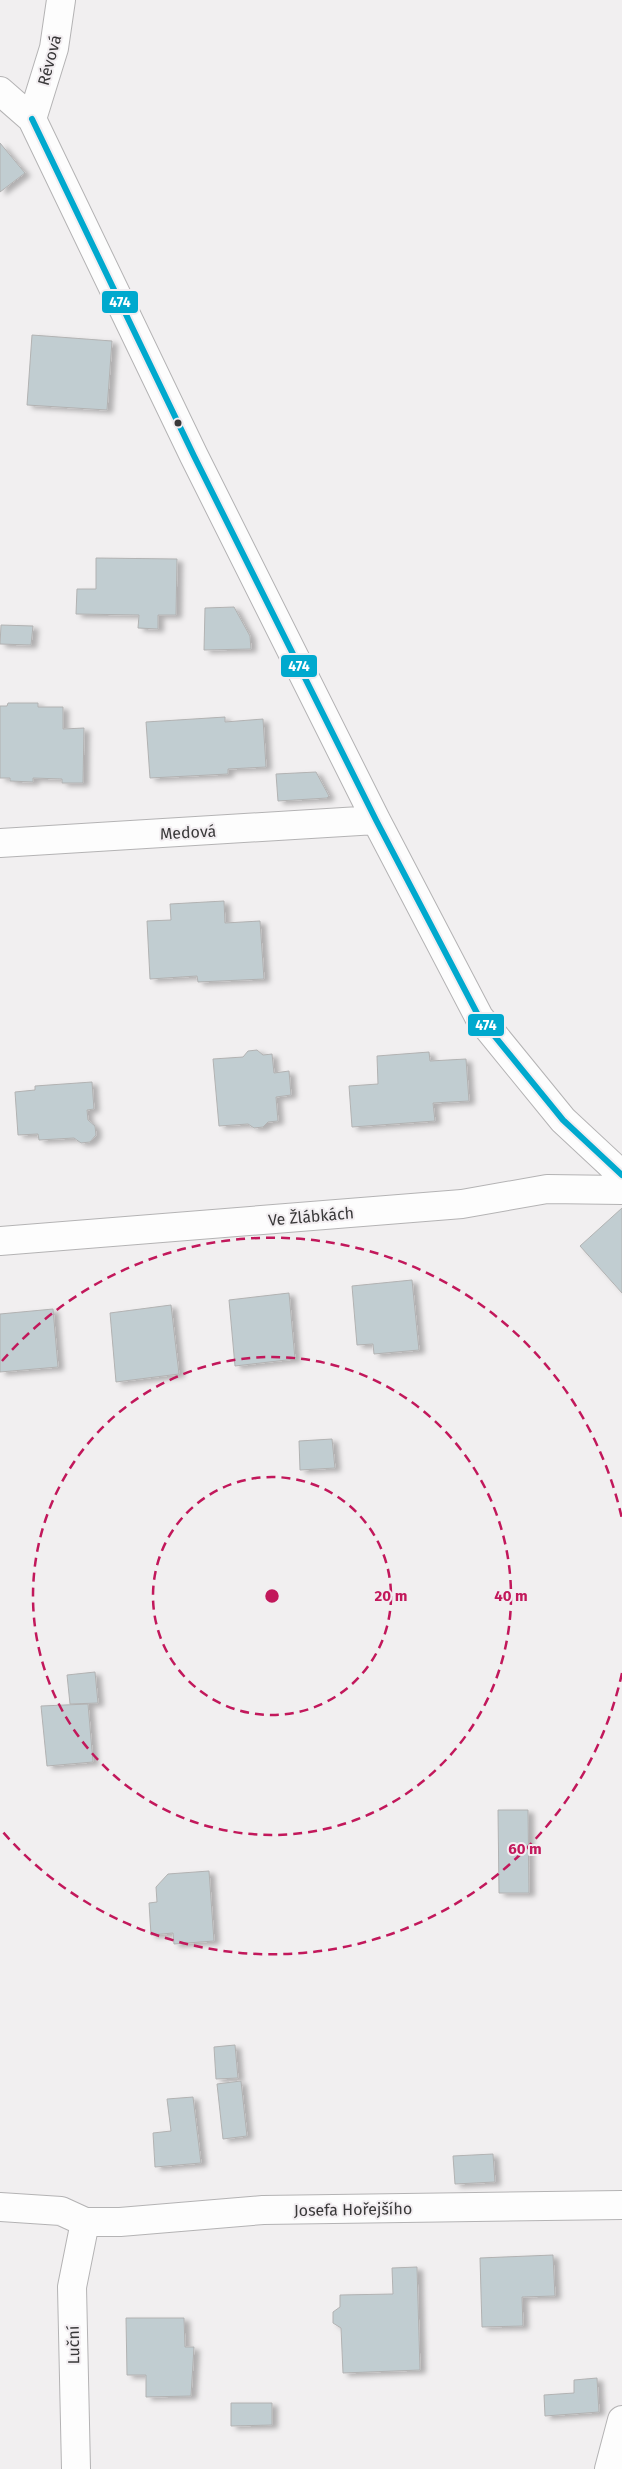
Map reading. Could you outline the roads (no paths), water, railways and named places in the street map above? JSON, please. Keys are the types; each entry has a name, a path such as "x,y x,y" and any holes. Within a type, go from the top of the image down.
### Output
{"street":[{"name":"Révová","path":"32,119 54,48 61,0"},
{"path":"0,91 32,119 190,447 376,820 479,1017 564,1120 622,1175"},
{"name":"Medová","path":"0,843 376,820"},
{"name":"Ve Žlábkách","path":"0,1241 462,1204 546,1189 622,1190"},
{"name":"Josefa Hořejšího","path":"85,2222 120,2222 263,2210 622,2205"},
{"path":"0,2207 61,2210 85,2222"},
{"name":"Luční","path":"76,2469 72,2287 85,2222"},
{"path":"609,2469 622,2420"}]}
